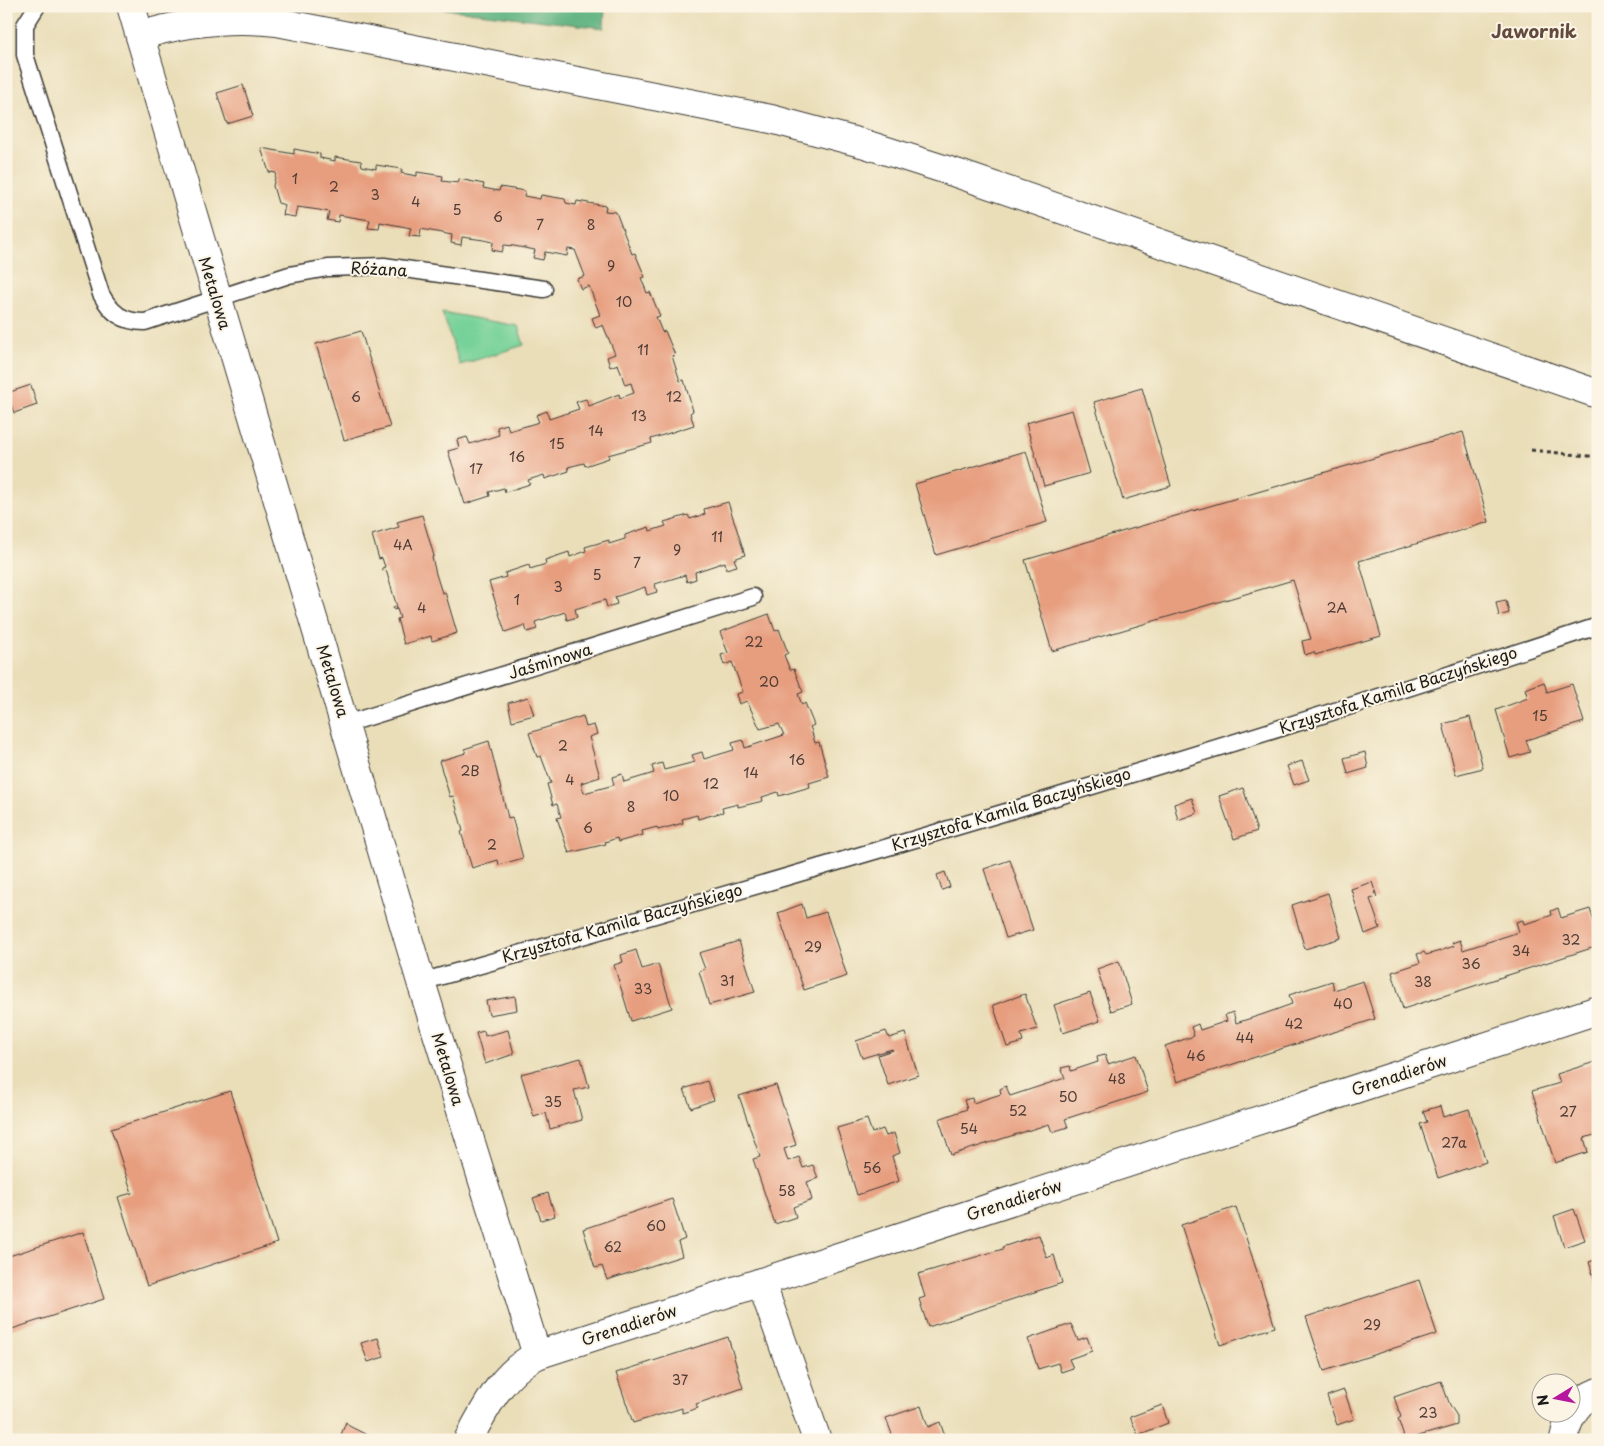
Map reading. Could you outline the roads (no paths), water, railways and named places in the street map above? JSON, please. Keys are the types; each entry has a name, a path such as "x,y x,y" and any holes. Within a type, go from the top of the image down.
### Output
{"street":[{"name":"Metalowa","path":"131,6 217,300 346,724 420,982 536,1355"},
{"path":"140,36 190,23 253,19 277,22 770,119 865,144 956,173 1598,394"},
{"name":"Grenadierów","path":"468,1440 499,1386 512,1372 536,1355 1598,1010"},
{"path":"761,1282 816,1440"},
{"path":"1564,1440 1566,1428 1574,1408 1598,1392"}],"lane":[{"name":"Różana","path":"37,6 25,25 25,55 106,302 117,316 135,322 145,322 289,275 344,267 384,266 544,289"},
{"name":"Jaśminowa","path":"346,724 753,597"},
{"name":"Krzysztofa Kamila Baczyńskiego","path":"420,982 1356,706 1598,626"}],"district":[{"name":"Jawornik","path":"1534,32"}]}
